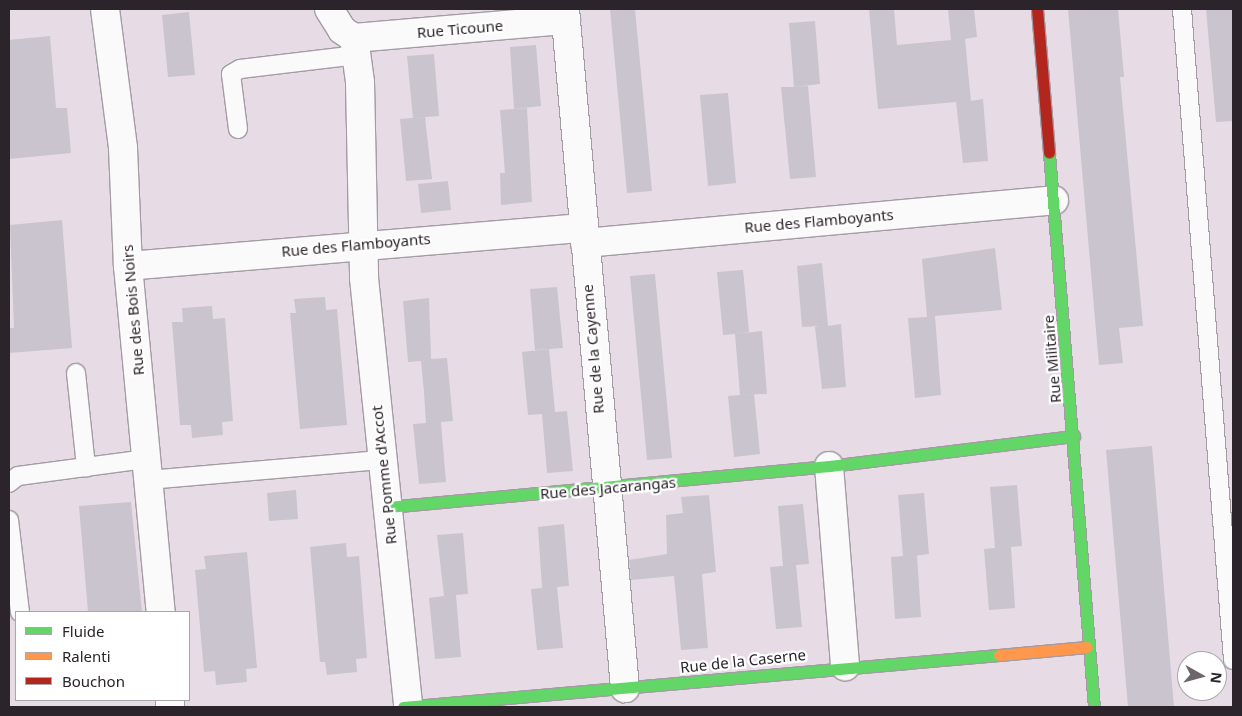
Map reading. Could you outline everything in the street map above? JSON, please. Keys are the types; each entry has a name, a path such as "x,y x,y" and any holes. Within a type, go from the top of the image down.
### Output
{"street":[{"name":"Rue des Bois Noirs","path":"105,9 123,148 128,266 161,611"},
{"path":"329,9 355,47 363,244"},
{"name":"Rue Militaire","path":"1037,9 1074,436 1087,647 1094,707"},
{"name":"Rue Ticoune","path":"355,47 566,14"},
{"name":"Rue de la Cayenne","path":"566,14 605,488 625,688"},
{"name":"Rue des Flamboyants","path":"128,266 363,244 584,236 1054,200"},
{"name":"Rue Pomme d'Accot","path":"363,244 408,707"},
{"name":"Rue des Jacarangas","path":"388,507 829,466 1074,436"},
{"path":"829,466 845,666"},
{"name":"Rue de la Caserne","path":"403,707 625,688 845,666 1087,647"}],"lane":[{"path":"1182,9 1233,660"},
{"path":"238,129 231,74 240,69 355,47"},
{"path":"76,373 86,466"},
{"path":"9,483 18,476 86,466 146,469 383,460"},
{"path":"9,520 20,611"}],"building":[{"path":"610,9 635,9 652,191 627,193"},
{"path":"869,9 894,9 897,45 951,40 948,9 974,9 977,37 965,39 971,101 983,99 988,161 963,163 956,102 878,109"},
{"path":"1068,9 1118,9 1124,77 1120,77 1143,326 1119,328 1123,363 1099,365"},
{"path":"1206,9 1233,9 1233,121 1216,122"},
{"path":"189,12 195,75 168,77 162,15"},
{"path":"815,21 820,84 794,87 789,23"},
{"path":"50,36 56,108 67,108 71,153 9,159 9,40"},
{"path":"536,45 541,106 514,109 510,47"},
{"path":"434,54 439,116 413,118 407,56"},
{"path":"808,86 816,177 790,179 781,87"},
{"path":"728,93 736,183 708,186 700,95"},
{"path":"527,108 532,202 501,205 500,173 505,173 500,110"},
{"path":"425,117 432,179 406,181 400,119"},
{"path":"448,181 451,210 421,213 418,184"},
{"path":"62,220 72,348 9,353 9,328 14,328 10,225"},
{"path":"995,248 1002,310 935,316 941,395 915,398 908,318 927,317 922,259"},
{"path":"822,263 828,326 841,324 846,387 822,389 815,327 820,326 802,327 797,266"},
{"path":"743,270 749,332 723,335 717,272"},
{"path":"655,274 672,458 647,460 630,276"},
{"path":"557,287 563,348 535,350 530,289"},
{"path":"325,297 326,310 337,309 347,425 300,429 290,313 296,313 294,299"},
{"path":"429,298 431,359 447,358 453,421 441,422 446,482 419,484 413,424 426,423 424,392 421,361 408,362 403,301"},
{"path":"212,306 213,319 225,318 233,421 222,422 223,435 192,438 191,425 180,425 172,322 183,322 182,308"},
{"path":"762,331 767,394 740,395 735,334"},
{"path":"549,349 555,412 567,411 573,471 547,473 542,414 528,415 522,352"},
{"path":"754,394 760,454 734,457 728,396"},
{"path":"1152,446 1174,707 1128,707 1106,450"},
{"path":"1017,485 1022,546 1011,547 1015,608 989,610 984,549 995,548 990,487"},
{"path":"296,490 298,519 269,521 267,493"},
{"path":"924,493 929,554 917,556 921,617 895,619 891,557 903,556 898,495"},
{"path":"709,495 716,572 702,574 708,648 681,650 674,576 631,580 629,560 667,554 666,515 683,513 681,497"},
{"path":"131,502 142,611 88,611 79,506"},
{"path":"803,504 809,564 796,565 802,627 776,629 770,567 783,566 778,506"},
{"path":"564,524 569,586 557,587 563,648 537,650 531,589 542,588 538,527"},
{"path":"463,533 468,594 456,595 461,657 435,659 429,598 444,596 437,535"},
{"path":"346,543 347,557 359,556 367,658 356,659 357,672 327,675 325,662 320,662 310,547"},
{"path":"247,552 257,668 246,669 247,682 216,685 215,671 204,672 195,570 206,569 204,556"}],"traffic: fast":[{"path":"1049,153 1094,707"},
{"path":"388,507 829,466 1074,436"},
{"path":"403,707 999,655"}],"traffic: slow":[{"path":"999,655 1087,647"}],"traffic: jam":[{"path":"1037,9 1049,153"}]}
